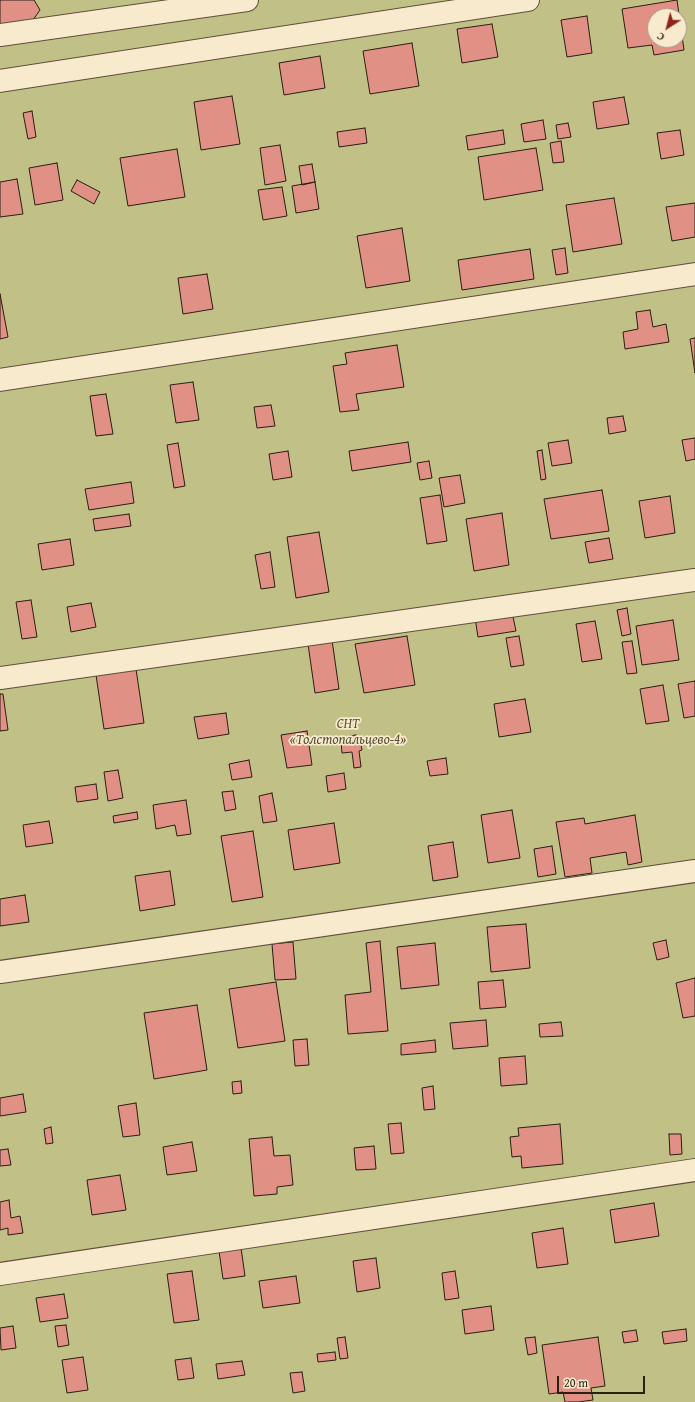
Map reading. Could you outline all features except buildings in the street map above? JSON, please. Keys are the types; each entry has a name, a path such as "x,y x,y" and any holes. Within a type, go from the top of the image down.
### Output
{"lane":[{"path":"0,35 220,2 247,0"},
{"path":"0,81 528,0"},
{"path":"0,380 695,274"},
{"path":"0,678 695,580"},
{"path":"0,972 695,871"},
{"path":"0,1274 695,1170"}],"green space":[{"name":"СНТ «Толстопальцево-4»","path":"0,0 695,0 695,1402 0,1402"}]}
